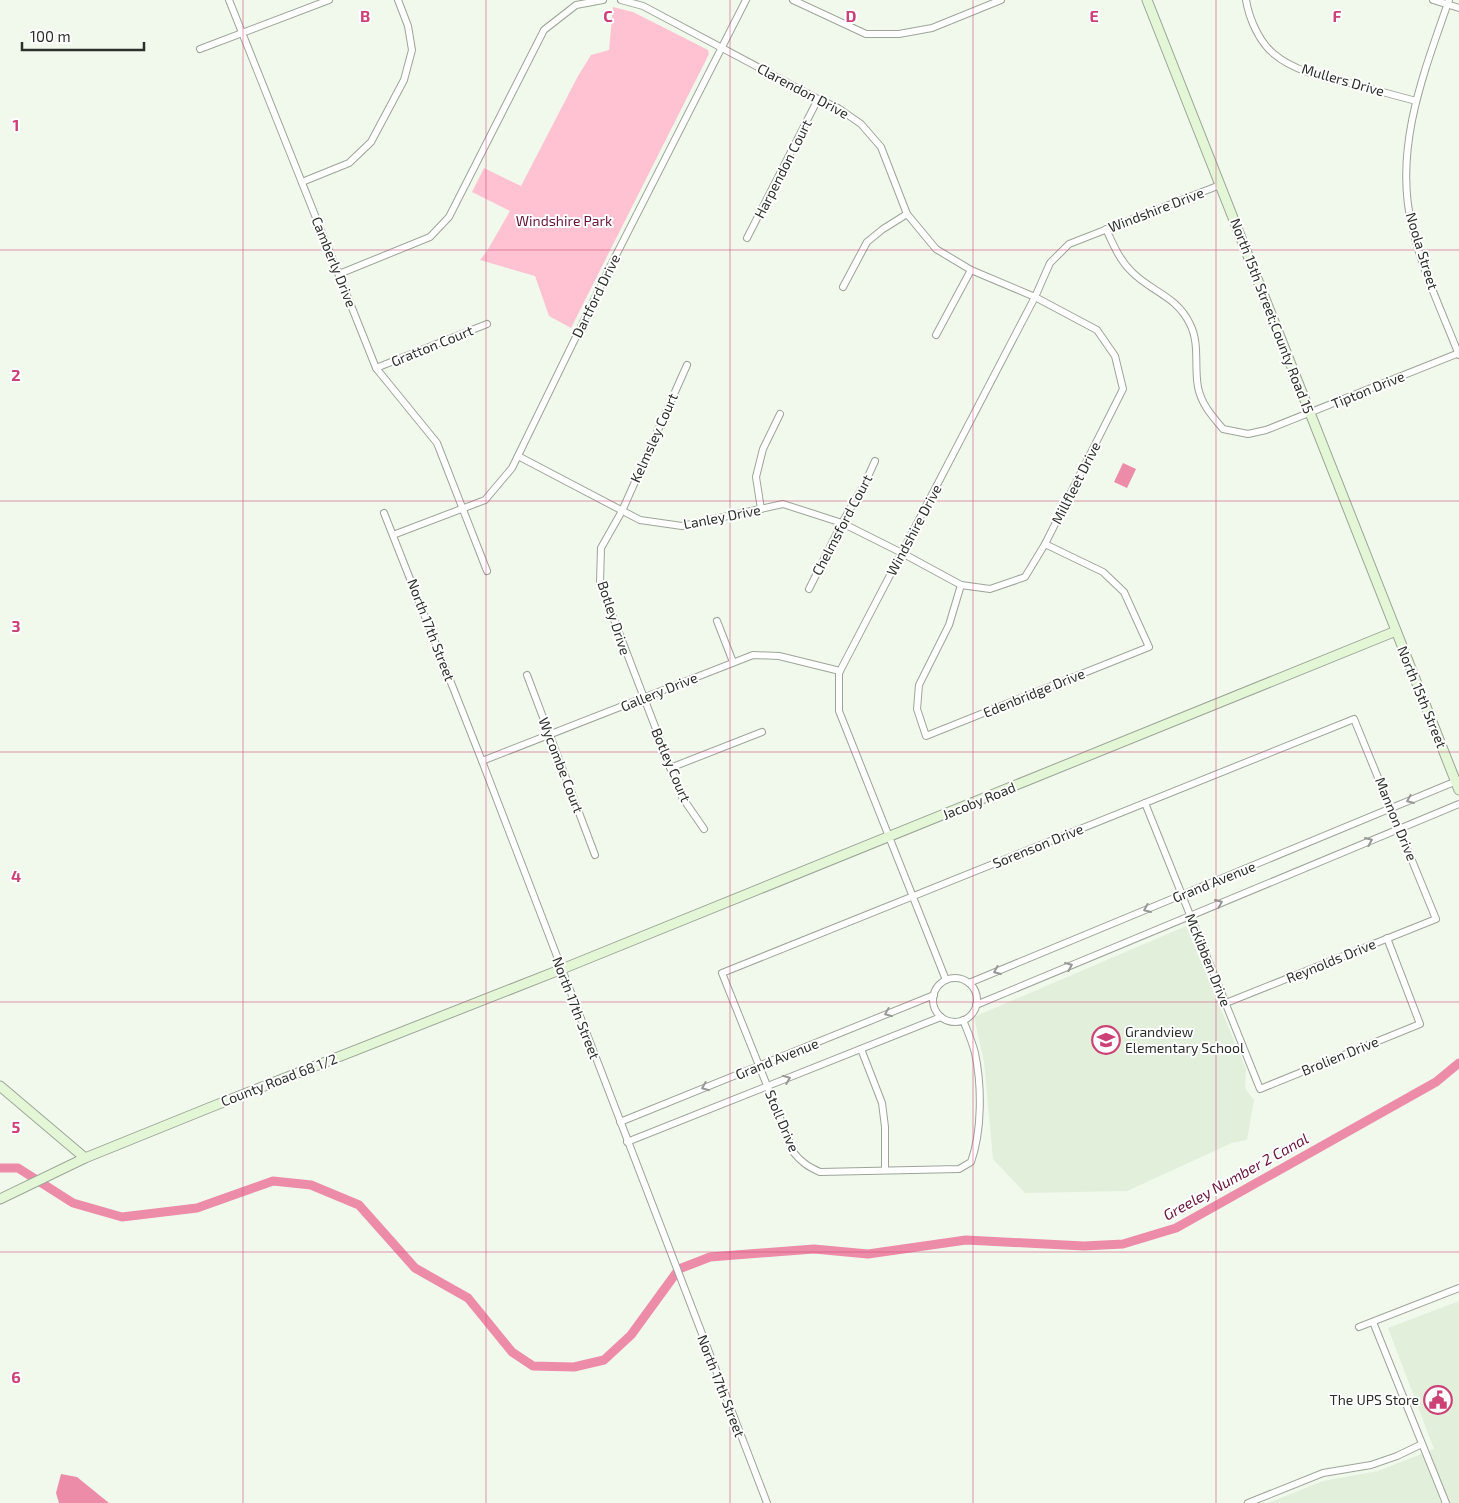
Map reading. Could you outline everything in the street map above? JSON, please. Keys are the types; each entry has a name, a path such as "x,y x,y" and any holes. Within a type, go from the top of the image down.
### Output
{"street":[{"name":"Camberly Drive","path":"229,0 376,368 437,443 487,572"},
{"path":"200,49 328,0"},
{"path":"302,182 349,163 371,142 400,88 412,50 408,26 398,0"},
{"path":"339,274 430,237 449,217 544,30 576,5 604,0"},
{"name":"Clarendon Drive","path":"621,0 643,6 838,108 861,124 881,147 906,214 936,249 971,270 1035,298"},
{"name":"Dartford Drive","path":"393,535 485,500 512,468 611,265 746,0"},
{"path":"793,0 866,34 899,34 932,28 1001,0"},
{"name":"North 15th Street;County Road 15","path":"1147,0 1396,631"},
{"name":"Mullers Drive","path":"1246,0 1255,27 1264,44 1273,54 1285,62 1320,76 1416,101"},
{"path":"1433,0 1449,2 1459,8"},
{"name":"Noola Street","path":"1449,2 1416,101 1410,126 1406,162 1412,226 1430,283 1459,353"},
{"name":"Harpendon Court","path":"747,238 818,99"},
{"name":"Windshire Drive","path":"946,980 839,711 840,672 1035,298 1050,263 1069,244 1220,185"},
{"path":"843,287 867,242 906,214"},
{"name":"Tipton Drive","path":"1106,229 1118,255 1131,271 1147,285 1167,296 1181,309 1190,324 1197,343 1198,389 1206,409 1223,430 1248,434 1266,430 1459,353"},
{"path":"936,335 971,270"},
{"name":"Millfleet Drive","path":"902,553 961,585 990,589 1025,577 1045,544 1123,389 1114,356 1097,330 1035,298"},
{"name":"Gratton Court","path":"376,368 487,324"},
{"name":"Kelmsley Court","path":"622,510 687,365"},
{"path":"761,509 756,477 764,449 780,414"},
{"name":"Lanley Drive","path":"518,456 640,520 682,526 783,504 842,523 902,553"},
{"name":"Chelmsford Court","path":"809,589 875,461"},
{"name":"Botley Drive","path":"622,510 601,548 600,583 642,698"},
{"name":"North 17th Street","path":"384,513 482,762 767,1503"},
{"name":"Edenbridge Drive","path":"961,585 949,626 919,684 917,709 926,736 1149,647 1124,592 1103,572 1045,544"},
{"path":"717,621 733,662"},
{"name":"North 15th Street","path":"1396,631 1458,784"},
{"name":"Jacoby Road","path":"562,969 1396,631"},
{"name":"Gallery Drive","path":"482,762 753,655 779,656 840,672"},
{"name":"Wycombe Court","path":"527,675 595,855"},
{"name":"Botley Court","path":"642,698 682,797 704,829"},
{"name":"Sorenson Drive","path":"722,973 1354,719"},
{"name":"Mannon Drive","path":"1354,719 1436,919"},
{"path":"670,768 762,732"},
{"name":"Grand Avenue","path":"969,983 1392,808 1458,784"},
{"name":"McKibben Drive","path":"1145,803 1260,1089"},
{"name":"Grand Avenue","path":"976,1005 1459,804"},
{"name":"Reynolds Drive","path":"1226,1003 1436,919"},
{"name":"Brolien Drive","path":"1260,1089 1420,1024 1387,938"},
{"name":"County Road 68 1/2","path":"0,1199 86,1158 562,969"},
{"name":"Stoll Drive","path":"722,973 794,1153 809,1168 820,1172 959,1169 971,1162 974,1153 979,1109 978,1075 972,1043 963,1020"},
{"path":"956,978 969,983 976,995 976,1005 971,1014 963,1020 952,1021 941,1017 935,1009 933,1002 936,988 946,980 956,978"},
{"name":"Grand Avenue","path":"620,1122 934,995"},
{"name":"Grand Avenue","path":"627,1142 941,1017"},
{"path":"861,1050 882,1103 885,1127 885,1170"},
{"path":"0,1086 86,1158"},
{"path":"1359,1327 1459,1288"},
{"path":"1373,1322 1446,1503"},
{"path":"1248,1503 1323,1473 1371,1465 1397,1456 1422,1444"}],"shaded area":[{"path":"1123,463 1136,469 1127,488 1114,482"},
{"name":"Grandview Elementary School","path":"1186,926 1246,1069 1245,1088 1254,1100 1247,1140 1232,1143 1127,1191 1025,1193 993,1159 984,1062 974,1017"},
{"path":"1459,1301 1459,1503 1268,1503 1323,1481 1378,1471 1434,1449 1388,1328"},
{"path":"61,1474 77,1477 109,1503 59,1503 56,1493"}],"green space":[{"name":"Windshire Park","path":"613,7 633,12 708,50 709,54 571,328 549,316 535,276 480,260 510,211 472,192 484,168 521,186 578,76 591,55 609,50"}],"waterway":[{"name":"Greeley Number 2 Canal","path":"0,1168 18,1168 73,1203 122,1217 197,1208 273,1181 311,1185 359,1205 415,1268 468,1298 512,1352 533,1366 574,1367 604,1360 631,1335 679,1269 710,1257 814,1249 868,1254 966,1240 1084,1246 1123,1244 1176,1228 1436,1082 1459,1063"}],"place":[{"name":"Grandview Elementary School","path":"1106,1040"},
{"name":"The UPS Store","path":"1438,1400"}]}
